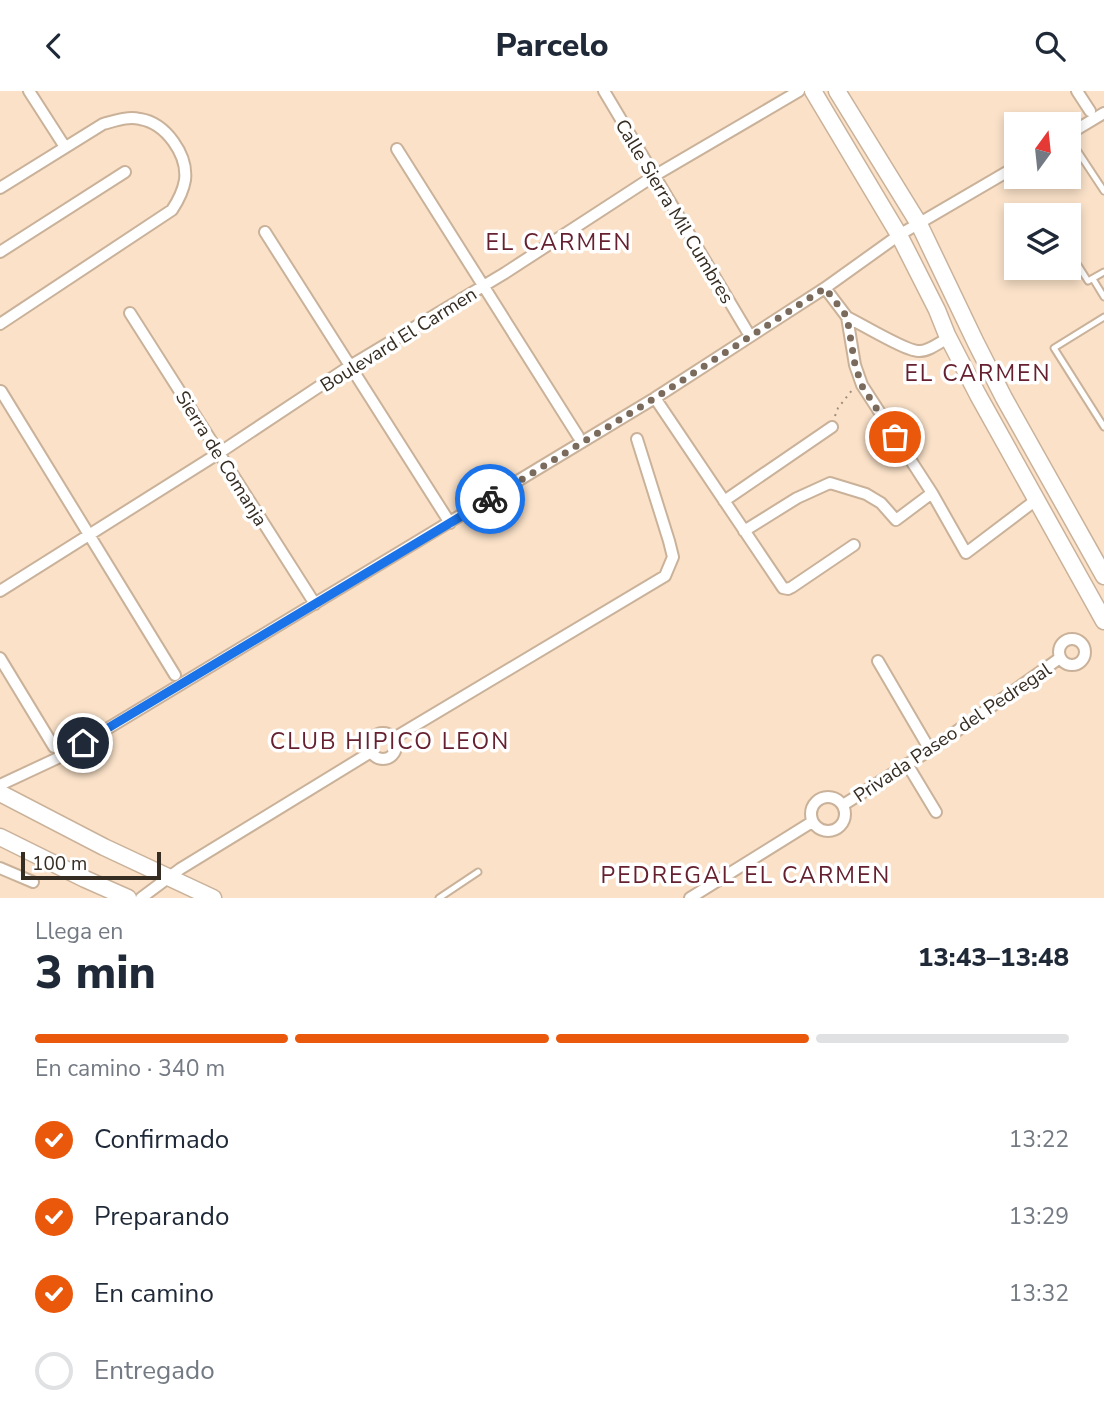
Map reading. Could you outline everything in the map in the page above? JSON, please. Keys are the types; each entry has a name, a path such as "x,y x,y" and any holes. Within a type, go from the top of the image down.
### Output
{"main road":[{"path":"813,91 898,235 937,310 948,338 1104,621"},
{"path":"837,91 919,224 1004,398 1104,576"},
{"path":"0,793 213,898"},
{"path":"0,837 128,898"}],"street":[{"path":"29,91 65,147"},
{"name":"Calle Sierra Mil Cumbres","path":"604,91 747,331"},
{"name":"Boulevard El Carmen","path":"0,591 219,453 350,366 483,286 654,176 799,91"},
{"path":"1077,91 1090,111"},
{"path":"1082,127 1104,113"},
{"path":"0,188 103,124 131,118 151,122 160,127 177,148 185,177 182,191 172,210 0,324"},
{"path":"397,149 578,436"},
{"path":"0,252 125,172"},
{"path":"0,785 62,756 450,523 655,398 825,288 898,235 1004,174"},
{"path":"265,232 450,523"},
{"path":"825,288 847,317 906,347 918,351 929,349 948,338"},
{"name":"Sierra de Comanja","path":"130,313 315,604"},
{"path":"847,317 860,381 967,553 1036,500"},
{"path":"1,390 175,675"},
{"path":"655,398 779,585 786,589 792,587 854,545"},
{"path":"724,501 832,427"},
{"path":"394,738 665,576 673,557 637,439"},
{"path":"744,531 797,498 830,483 866,494 881,503 896,520 932,493"},
{"name":"Privada Paseo del Pedregal","path":"843,805 930,750 1060,658"},
{"path":"0,659 54,747"},
{"path":"878,661 930,750"},
{"path":"380,733 388,733 397,744 393,756 387,759 381,760 371,752 373,737 380,733"},
{"path":"141,898 168,878 371,752"},
{"path":"907,764 936,812"},
{"path":"823,796 838,799 843,805 846,813 844,820 840,827 833,831 818,828 812,822 811,807 823,796"},
{"path":"690,898 812,822"},
{"path":"0,868 33,882"}],"lane":[{"path":"1082,156 1104,191"},
{"path":"1081,270 1088,281 1104,272"},
{"path":"1093,279 1104,297"},
{"path":"1103,320 1054,348 1104,427"},
{"path":"439,898 478,872"}],"path":[{"path":"832,427 838,408 860,381"}],"way so far":[{"path":"490,499 655,398 825,288 847,317 855,365 862,386 895,437"}],"district":[{"name":"EL CARMEN","path":"559,242"},
{"name":"EL CARMEN","path":"978,373"},
{"name":"CLUB HIPICO LEON","path":"390,741"},
{"name":"PEDREGAL EL CARMEN","path":"746,875"}],"route":[{"path":"83,743 490,499"}]}
